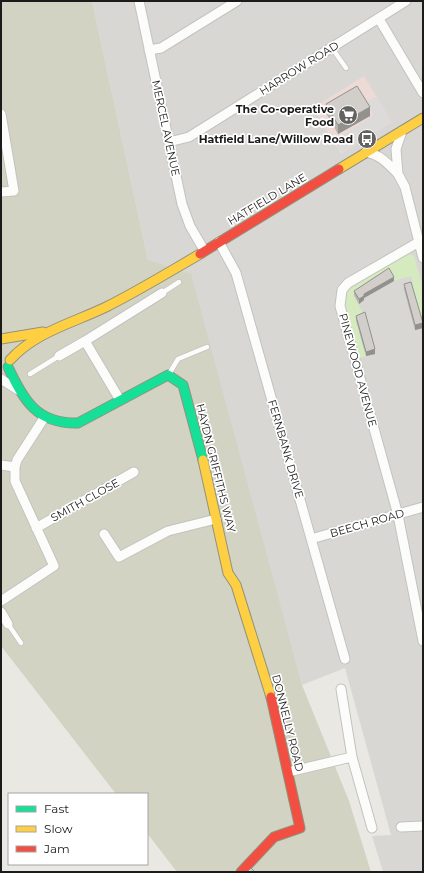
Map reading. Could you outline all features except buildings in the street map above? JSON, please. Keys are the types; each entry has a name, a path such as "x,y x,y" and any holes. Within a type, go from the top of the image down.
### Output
{"street":[{"name":"MERCEL AVENUE","path":"139,1 185,215 195,237 204,250"},
{"path":"149,50 161,48 237,1"},
{"name":"HARROW ROAD","path":"169,142 189,137 406,1"},
{"path":"378,19 423,93"},
{"path":"1,114 14,190 1,192"},
{"name":"HATFIELD LANE","path":"47,332 75,321 122,298 218,242 423,118"},
{"path":"398,174 396,149 402,130"},
{"path":"366,152 384,159 398,174 405,186 423,258"},
{"name":"FERNBANK DRIVE","path":"218,242 236,273 344,658"},
{"name":"PINEWOOD AVENUE","path":"419,242 348,283 342,290 340,306 398,515 423,641"},
{"path":"59,356 162,293"},
{"path":"1,340 47,332"},
{"path":"6,367 19,350 47,332"},
{"path":"1,340 7,346 6,367 18,390 33,410 44,418 64,425 78,424 120,400 168,376"},
{"path":"85,341 120,400"},
{"name":"HAYDN GRIFFITHS WAY","path":"168,376 182,384 198,437 228,573 233,580"},
{"path":"1,379 18,390"},
{"path":"1,601 54,566 15,481 15,467 25,447 44,418"},
{"path":"1,465 15,467"},
{"name":"SMITH CLOSE","path":"36,528 134,472"},
{"name":"BEECH ROAD","path":"311,539 423,507"},
{"path":"104,534 119,557 168,531 216,519"},
{"name":"DONNELLY ROAD","path":"233,580 273,704 300,828 274,837 241,872"},
{"path":"1,612 8,624"},
{"path":"341,690 352,757 372,828"},
{"path":"288,772 352,757"},
{"path":"402,827 423,826"}],"lane":[{"path":"332,48 346,68"},
{"path":"162,293 179,282"},
{"path":"168,376 178,359 207,347"},
{"path":"30,374 59,356"},
{"path":"8,624 21,643"}],"shaded area":[{"path":"1,1 92,1 148,260 191,274 302,685 349,801 371,872 177,872 148,834 148,793 115,793 1,646"},
{"path":"92,1 423,1 423,872 383,872 372,836 391,835 345,668 302,685 254,511 148,260"},
{"path":"364,76 392,122 341,154 313,108"},
{"path":"377,96 392,122 341,154 333,141 374,115 366,103"}],"green space":[{"path":"408,253 414,256 423,287 423,328 411,285 413,284 411,276 394,281 389,273 354,296 365,317 356,320 366,356 360,358 344,304 344,297 350,289"}],"traffic: fast":[{"path":"8,367 26,400 42,415 64,422 78,423 168,375 183,385 203,460"}],"traffic: slow":[{"path":"339,169 423,118"},
{"path":"10,360 20,350 43,335 118,301 200,254"},
{"path":"1,339 43,332"},
{"path":"203,460 228,573 236,585 271,697"}],"traffic: jam":[{"path":"200,254 339,169"},
{"path":"241,872 274,837 300,828 271,697"}],"place":[{"name":"The Co-operative Food","path":"348,115"},
{"name":"Hatfield Lane/Willow Road","path":"367,139"}]}
